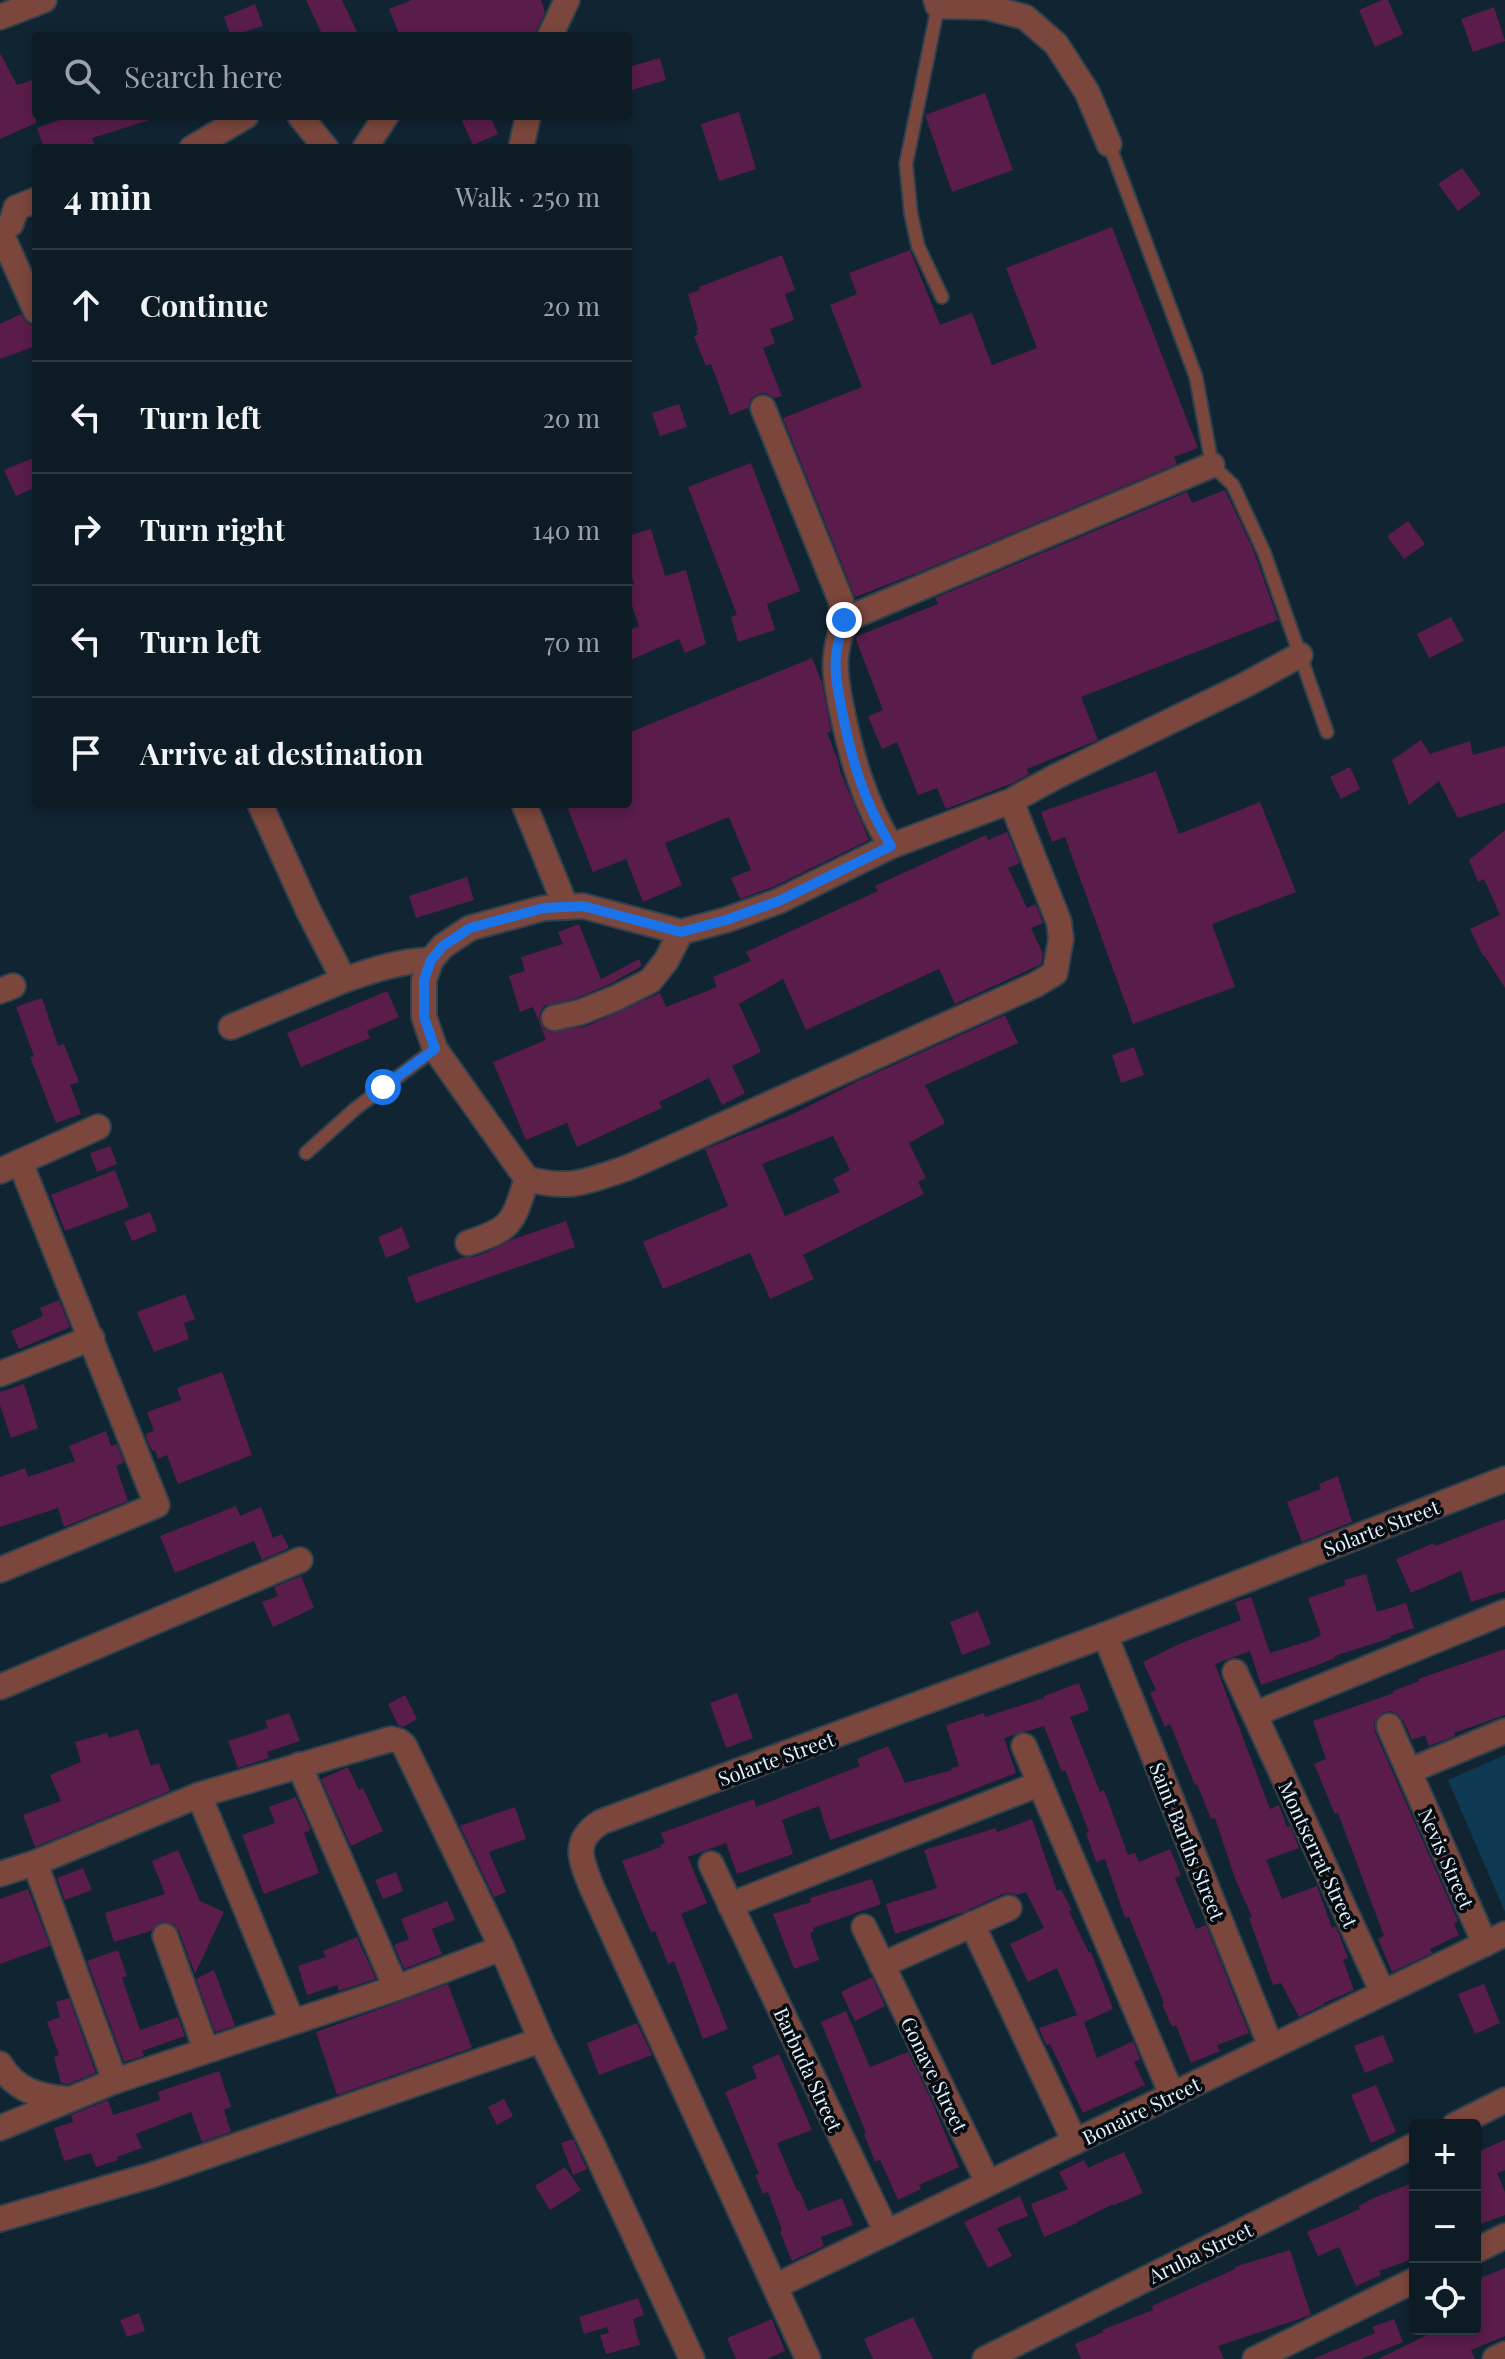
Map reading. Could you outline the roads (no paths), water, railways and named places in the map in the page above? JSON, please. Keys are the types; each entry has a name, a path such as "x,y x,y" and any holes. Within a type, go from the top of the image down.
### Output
{"street":[{"path":"0,17 44,0"},
{"path":"552,32 567,0"},
{"path":"937,3 986,7 1025,17 1056,44 1087,92 1109,144"},
{"path":"199,144 239,120"},
{"path":"303,120 323,144"},
{"path":"368,144 382,120"},
{"path":"378,144 384,120"},
{"path":"522,144 527,120"},
{"path":"32,202 16,208 11,224 0,231 32,302"},
{"path":"763,408 841,601 844,620 835,659 848,743 873,817 891,846"},
{"path":"844,620 1212,465"},
{"path":"1011,801 1059,922 1061,939 1055,973 1021,992 627,1168 585,1183 556,1186 527,1179 435,1049 424,1017 424,980 431,960 443,946 470,928 544,908 583,906 681,932 726,920 779,901 891,846 1011,801 1300,655"},
{"path":"262,808 344,980"},
{"path":"526,808 566,907"},
{"path":"554,1018 593,1007 650,981 666,961 681,932"},
{"path":"231,1027 385,965 431,960"},
{"path":"0,1570 157,1505 92,1338 10,1166 98,1127"},
{"path":"468,1243 497,1234 514,1217 527,1179"},
{"path":"0,1374 92,1338"},
{"name":"Solarte Street","path":"808,2359 592,1888 580,1851 590,1829 601,1822 1105,1635 1505,1479"},
{"path":"0,1687 300,1560"},
{"path":"1255,1714 1505,1612"},
{"name":"Saint Barths Street","path":"1105,1635 1271,2047"},
{"name":"Montserrat Street","path":"1235,1672 1383,1993"},
{"name":"Nevis Street","path":"1389,1726 1495,1939"},
{"path":"1409,1771 1505,1731"},
{"path":"0,1874 35,1863 199,1795 391,1739 399,1741 404,1745 502,1948 541,2040 692,2359"},
{"path":"1024,1746 1172,2095"},
{"path":"299,1765 396,1988"},
{"path":"730,1905 1039,1784"},
{"path":"199,1795 292,2021"},
{"path":"35,1863 115,2081"},
{"name":"Barbuda Street","path":"711,1864 887,2233"},
{"path":"882,1965 1009,1908"},
{"path":"972,1924 1075,2142"},
{"name":"Gonave Street","path":"864,1927 988,2183"},
{"path":"165,1936 206,2050"},
{"name":"Bonaire Street","path":"776,2286 1495,1939"},
{"path":"0,2128 115,2081 396,1988 502,1948"},
{"path":"0,2219 152,2175 541,2040"},
{"path":"0,2064 9,2079 43,2097 70,2099"},
{"path":"1467,2119 1505,2100"},
{"name":"Aruba Street","path":"985,2359 1409,2148"},
{"path":"1481,2248 1505,2236"},
{"path":"1255,2359 1409,2283"},
{"path":"1495,2359 1505,2354"}],"lane":[{"path":"937,3 906,164 918,246 942,297"},
{"path":"1109,144 1196,377 1212,465 1233,485 1264,552 1327,732"},
{"path":"306,1153 355,1109 435,1049"}]}
